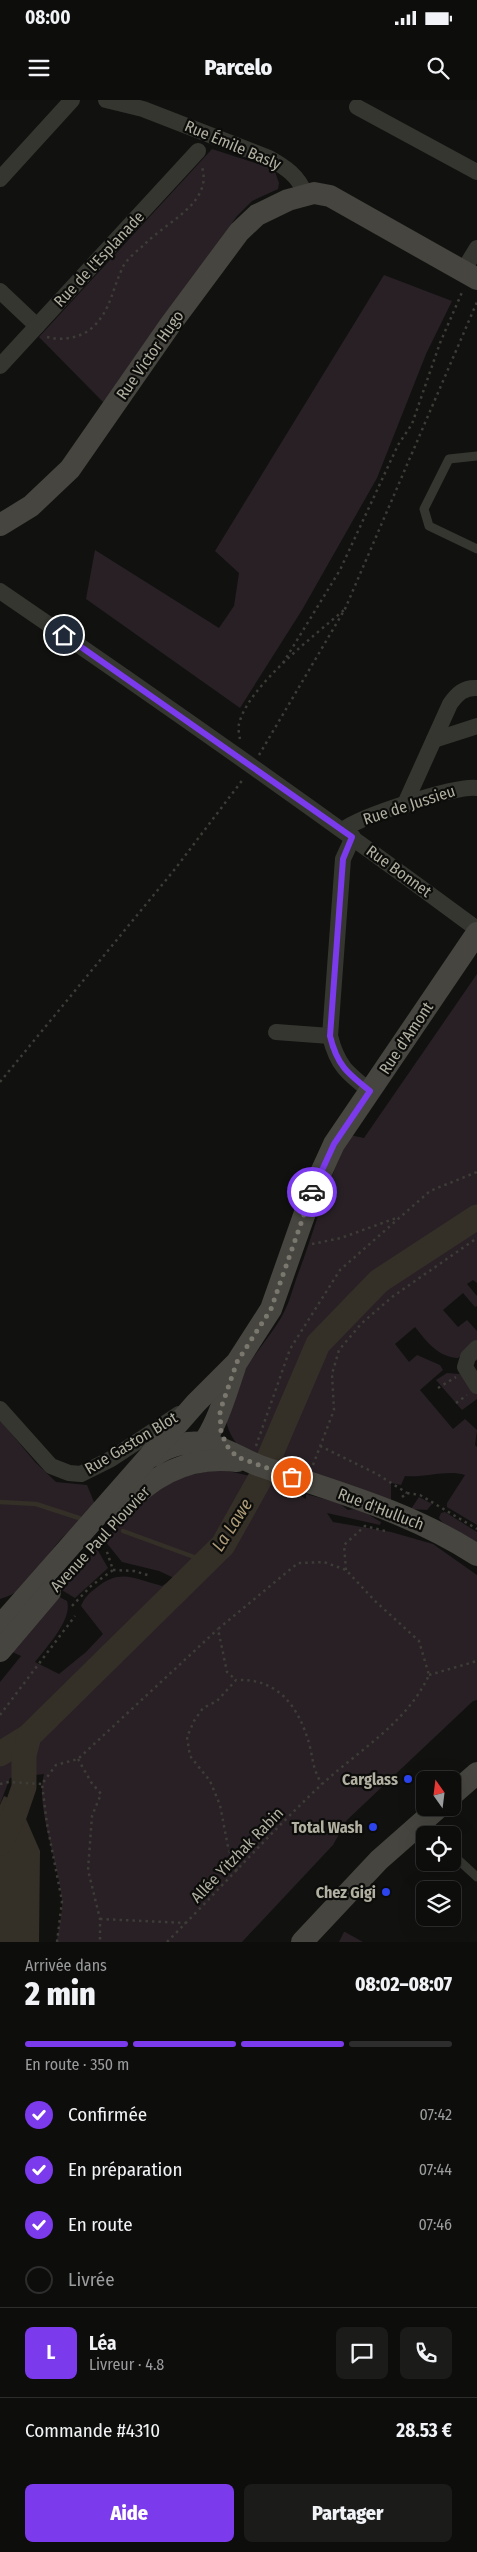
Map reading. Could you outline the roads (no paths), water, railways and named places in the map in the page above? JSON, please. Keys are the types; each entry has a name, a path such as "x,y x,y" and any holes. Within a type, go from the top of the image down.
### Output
{"street":[{"path":"0,179 72,100"},
{"name":"Rue Émile Basly","path":"106,100 143,109 269,158 288,168 303,187 306,194"},
{"path":"357,107 477,172"},
{"name":"Rue de l'Esplanade","path":"0,366 198,151"},
{"path":"306,194 322,194 338,199 471,275 477,248"},
{"name":"Rue Victor Hugo","path":"0,525 31,506 70,469 238,232 265,211 306,194"},
{"path":"0,291 33,329"},
{"name":"Rue Bonnet","path":"0,591 144,690 254,758 348,833 477,929"},
{"path":"404,806 450,704 458,694 471,687 477,688"},
{"path":"434,740 477,726"},
{"name":"Rue de Jussieu","path":"348,833 351,824 453,790 477,788"},
{"path":"348,833 343,859 330,1036 337,1059 344,1069 370,1091"},
{"name":"Rue d'Amont","path":"143,1465 196,1403 237,1362 271,1309 322,1167 334,1144 477,933"},
{"path":"276,1032 330,1036"},
{"path":"477,1348 468,1357 466,1370 477,1386"},
{"path":"199,1449 220,1411 237,1362"},
{"path":"196,1403 191,1422 199,1449"},
{"name":"Rue Gaston Blot","path":"0,1409 51,1466 69,1473 81,1474 111,1458 196,1403"},
{"path":"220,1411 221,1432 227,1446 244,1460"},
{"path":"143,1465 161,1451 185,1443 199,1449 244,1460"},
{"name":"Avenue Paul Plouvier","path":"1,1643 127,1503 143,1478 157,1468 199,1449"},
{"name":"Rue d'Hulluch","path":"244,1460 411,1518 477,1555"},
{"name":"Avenue Paul Plouvier","path":"1,1643 24,1599 143,1465"},
{"path":"0,1607 17,1604 24,1599"},
{"path":"461,1787 477,1774"},
{"path":"302,1942 380,1860 416,1836"}],"lane":[{"path":"477,456 449,460 424,508 429,526 477,549"},
{"path":"461,1862 477,1877"}],"waterway":[{"name":"La Lawe","path":"0,1843 14,1816 24,1787 24,1755 29,1736 223,1545 260,1479 318,1344 379,1281 477,1217"},
{"path":"0,1502 36,1504 79,1518"},
{"path":"123,1531 205,1561"},
{"path":"0,1754 29,1736"}],"place":[{"name":"Carglass","path":"408,1779"},
{"name":"Total Wash","path":"373,1827"},
{"name":"Chez Gigi","path":"386,1892"}]}
